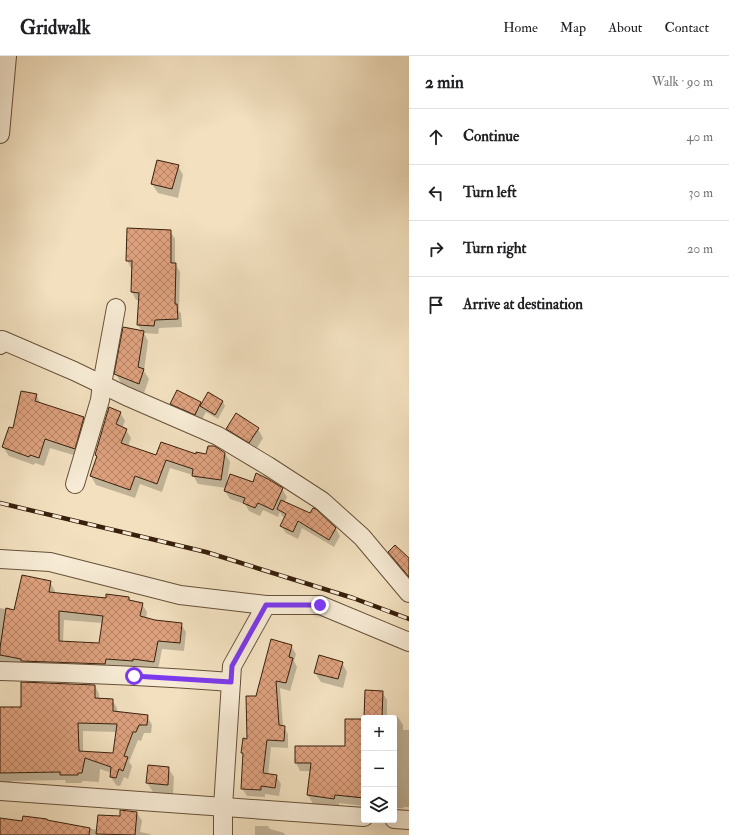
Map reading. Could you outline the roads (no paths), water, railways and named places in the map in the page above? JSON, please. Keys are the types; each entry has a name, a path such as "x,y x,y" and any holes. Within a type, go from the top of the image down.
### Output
{"street":[{"path":"0,134 7,56"},
{"path":"75,484 100,400 116,308"},
{"path":"1,340 74,370 126,396 218,436 268,466 322,501 362,537 409,593"},
{"path":"0,559 50,562 180,595 266,605 320,605 409,642"},
{"path":"223,835 222,807 232,666 266,605"},
{"path":"0,671 60,672 231,682"},
{"path":"0,791 361,817"},
{"path":"397,819 409,820"}],"railway":[{"path":"0,503 206,552 353,598 409,619"}]}
